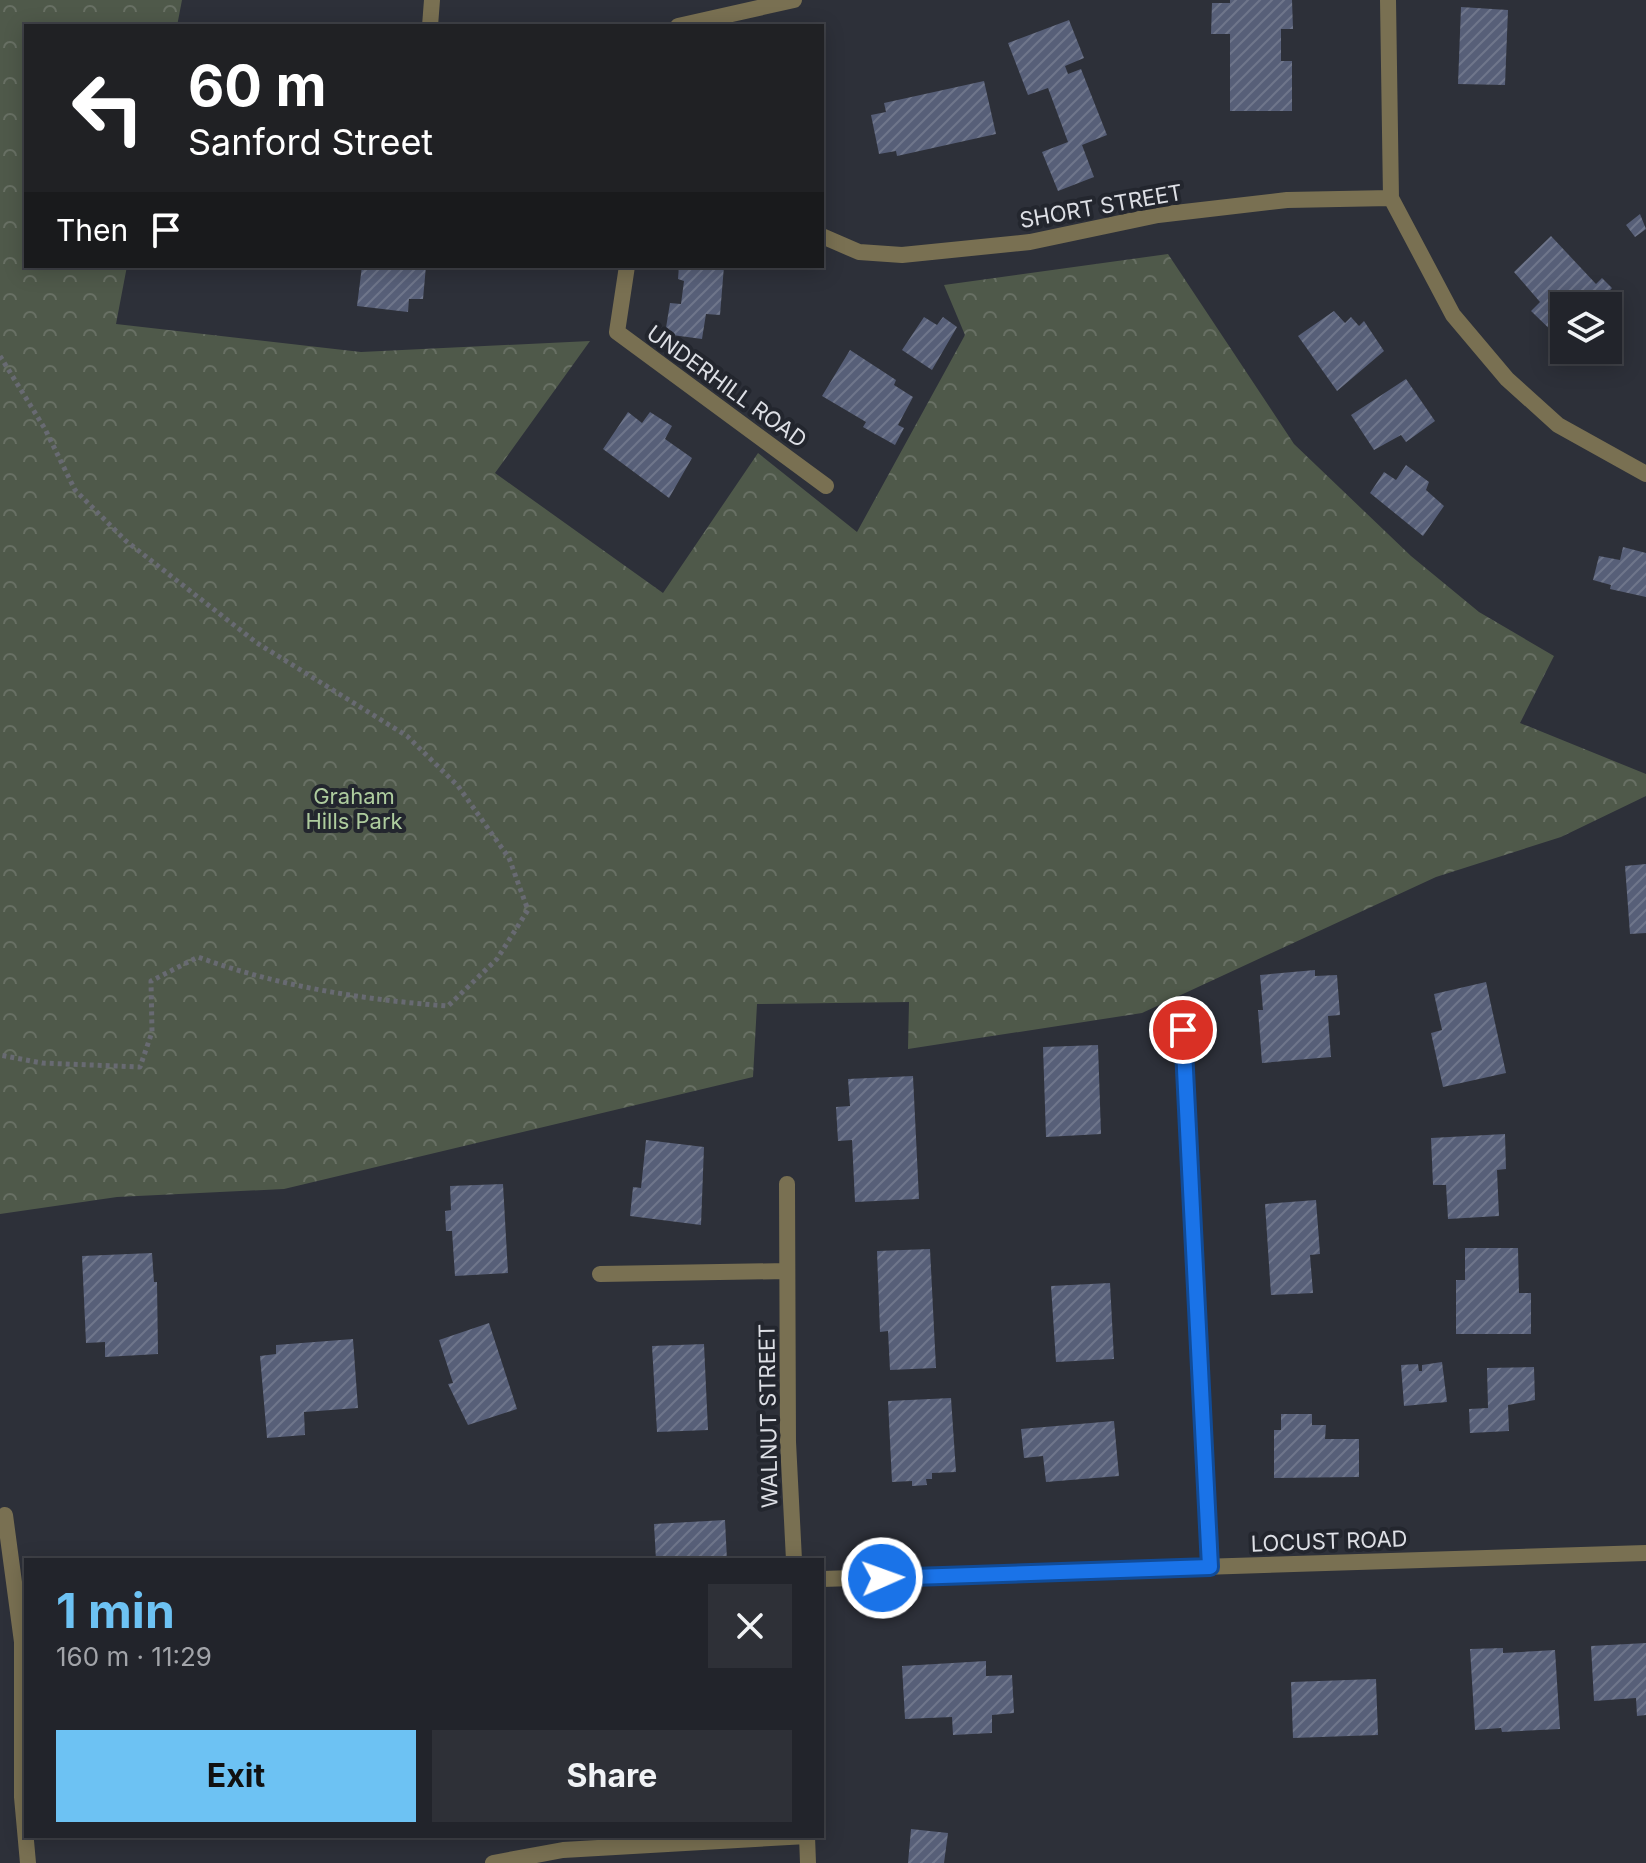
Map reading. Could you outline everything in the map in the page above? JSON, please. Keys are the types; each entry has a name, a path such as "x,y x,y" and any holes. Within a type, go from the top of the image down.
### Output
{"street":[{"path":"430,24 432,0"},
{"path":"687,24 794,0"},
{"path":"1388,0 1391,198 1453,315 1507,379 1558,425 1646,474"},
{"name":"SHORT STREET","path":"824,237 859,252 902,255 1030,242 1158,215 1287,200 1391,198"},
{"name":"UNDERHILL ROAD","path":"627,268 617,332 826,486"},
{"path":"1183,1030 1210,1567"},
{"name":"WALNUT STREET","path":"787,1184 788,1442 794,1558"},
{"path":"600,1274 787,1271"},
{"path":"5,1515 22,1642 24,1819"},
{"name":"LOCUST ROAD","path":"824,1579 1646,1553"},
{"path":"26,1838 28,1863"},
{"path":"493,1863 563,1850 772,1838"},
{"path":"807,1838 808,1863"}],"path":[{"path":"0,356 45,429 75,490 126,541 257,643 407,736 458,786 509,858 528,910 497,959 448,1006 398,1003 243,974 198,957 151,981 152,1032 140,1067 42,1063 0,1055"}],"green space":[{"name":"Graham Hills Park","path":"0,0 182,0 177,24 24,24 24,268 127,268 116,324 361,352 590,341 495,473 663,593 758,453 857,532 965,335 944,285 1168,254 1294,444 1411,556 1479,612 1554,656 1520,723 1646,774 1646,796 1561,837 1436,877 1142,1013 908,1049 909,1002 757,1004 753,1077 284,1189 117,1197 0,1214"}],"building":[{"path":"1230,0 1292,0 1293,29 1281,29 1281,61 1292,61 1292,111 1230,111 1230,34 1211,34 1212,3 1230,3"},
{"path":"1461,7 1508,10 1505,85 1458,84"},
{"path":"1069,20 1084,58 1065,66 1068,74 1081,69 1107,135 1082,145 1094,177 1058,191 1042,152 1068,142 1048,88 1028,95 1008,43"},
{"path":"984,81 996,134 897,156 896,151 879,154 871,115 886,112 884,103"},
{"path":"1640,214 1646,229 1635,237 1626,225"},
{"path":"1551,236 1596,284 1602,278 1612,288 1608,292 1550,292 1550,329 1531,311 1540,302 1514,272"},
{"path":"362,268 426,268 423,299 409,299 408,312 357,306"},
{"path":"679,268 724,268 720,315 706,314 702,339 665,334 670,303 681,304 684,281 678,279"},
{"path":"1334,311 1345,323 1351,317 1359,326 1364,321 1384,351 1337,391 1298,336"},
{"path":"924,317 937,325 943,317 957,327 932,370 902,350"},
{"path":"850,350 896,380 894,385 913,397 898,425 904,428 895,445 863,427 866,422 822,396"},
{"path":"1406,379 1435,421 1406,442 1401,435 1374,450 1351,415"},
{"path":"628,412 642,423 650,412 672,426 665,439 692,458 669,498 603,449"},
{"path":"1406,465 1429,482 1426,490 1444,506 1423,536 1370,493 1384,472 1396,480"},
{"path":"1623,547 1646,553 1646,597 1610,589 1611,585 1593,580 1599,556 1620,560"},
{"path":"1646,864 1646,933 1630,934 1625,866"},
{"path":"1315,970 1315,976 1337,975 1340,1015 1328,1016 1331,1057 1262,1063 1258,1010 1263,1010 1260,975"},
{"path":"1486,982 1506,1073 1443,1087 1431,1033 1442,1030 1434,994"},
{"path":"1098,1045 1101,1134 1046,1137 1043,1047"},
{"path":"913,1076 919,1199 855,1202 852,1140 838,1141 836,1107 850,1106 848,1079"},
{"path":"1505,1134 1506,1169 1497,1170 1499,1216 1448,1219 1446,1185 1433,1185 1431,1138"},
{"path":"646,1140 704,1147 701,1225 630,1216 633,1187 641,1188"},
{"path":"503,1184 508,1273 455,1276 452,1231 446,1231 445,1211 451,1210 450,1186"},
{"path":"1316,1200 1320,1254 1310,1255 1313,1293 1271,1295 1265,1204"},
{"path":"1465,1248 1518,1248 1519,1293 1531,1293 1531,1334 1456,1334 1456,1280 1465,1280"},
{"path":"930,1249 936,1368 890,1370 888,1331 880,1332 877,1251"},
{"path":"152,1253 154,1282 157,1282 158,1354 105,1357 105,1342 86,1343 82,1256"},
{"path":"1110,1283 1114,1359 1056,1362 1051,1286"},
{"path":"489,1323 517,1409 468,1425 448,1384 453,1383 439,1340"},
{"path":"353,1339 358,1408 304,1412 305,1435 267,1438 260,1356 276,1354 276,1345"},
{"path":"704,1344 708,1430 657,1432 652,1346"},
{"path":"1442,1362 1447,1402 1404,1406 1401,1365 1418,1364 1419,1371 1422,1371 1422,1365"},
{"path":"1534,1367 1535,1400 1508,1405 1509,1431 1470,1433 1469,1409 1488,1408 1487,1368"},
{"path":"951,1398 956,1472 932,1473 932,1479 926,1479 927,1485 912,1486 912,1481 892,1482 888,1401"},
{"path":"1281,1414 1312,1414 1312,1425 1326,1425 1325,1439 1359,1439 1359,1477 1274,1478 1274,1430 1281,1430"},
{"path":"1114,1421 1119,1476 1046,1482 1043,1456 1024,1458 1021,1429"},
{"path":"725,1520 727,1558 656,1558 654,1524"},
{"path":"1646,1643 1646,1715 1637,1716 1636,1698 1594,1701 1591,1646"},
{"path":"1503,1648 1503,1653 1555,1650 1560,1729 1475,1730 1470,1649"},
{"path":"986,1661 986,1676 1012,1675 1014,1713 992,1715 992,1733 953,1735 952,1717 905,1719 902,1666"},
{"path":"1376,1679 1378,1735 1293,1738 1291,1682"},
{"path":"911,1829 948,1833 944,1863 908,1863"}],"route":[{"path":"882,1578 1210,1567 1183,1030"}]}
